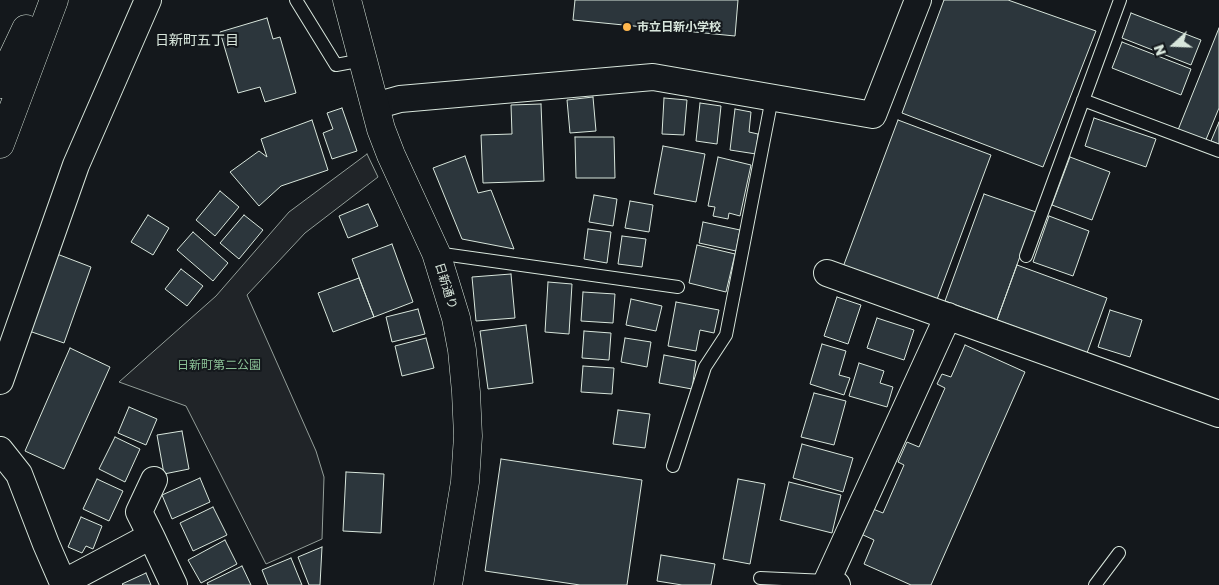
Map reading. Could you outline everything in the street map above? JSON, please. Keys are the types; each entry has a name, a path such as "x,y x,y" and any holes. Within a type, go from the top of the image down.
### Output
{"main road":[{"path":"0,84 39,0"},
{"path":"0,144 54,0"},
{"name":"日新通り","path":"347,0 381,129 436,253 456,318 462,350 468,436 465,482 448,585"}],"street":[{"path":"0,381 76,164 148,0"},
{"path":"375,106 400,99 653,77 873,116 918,0"},
{"path":"827,273 1219,414"},
{"path":"832,583 948,316"},
{"path":"0,450 19,474 63,583 150,536"},
{"path":"154,480 140,512 174,585"}],"lane":[{"path":"296,0 336,65 363,60"},
{"path":"1026,256 1120,0"},
{"path":"673,466 705,367 726,335 772,98"},
{"path":"1083,100 1219,151"},
{"path":"436,253 678,287"},
{"path":"1095,585 1119,553"},
{"path":"760,578 832,583"}],"green space":[{"name":"日新町第二公園","path":"367,154 378,177 305,233 247,295 316,451 324,477 322,539 266,564 186,406 119,382 216,296 289,212"}],"building":[{"path":"575,0 738,0 735,36 573,20"},
{"path":"944,0 1008,0 1096,31 1043,167 902,113"},
{"path":"1131,13 1201,40 1191,65 1122,38"},
{"path":"267,18 273,39 280,37 296,93 265,102 260,87 238,93 220,32"},
{"path":"1219,28 1219,108 1205,142 1178,130"},
{"path":"1122,42 1191,69 1181,95 1112,68"},
{"path":"593,97 596,131 570,133 567,100"},
{"path":"664,98 687,100 684,135 662,134"},
{"path":"700,103 721,106 717,144 696,141"},
{"path":"541,104 544,181 483,183 481,135 512,134 511,105"},
{"path":"342,108 357,151 332,159 323,133 333,129 327,113"},
{"path":"735,109 751,112 749,132 758,134 756,154 730,150"},
{"path":"1094,118 1156,139 1146,167 1085,146"},
{"path":"312,120 328,170 281,186 259,206 230,172 259,151 267,157 261,139"},
{"path":"898,120 991,155 936,302 843,267"},
{"path":"1219,122 1219,144 1211,141"},
{"path":"575,137 614,137 615,178 576,178"},
{"path":"663,146 705,154 696,202 654,194"},
{"path":"465,156 478,193 491,190 514,249 462,239 433,168"},
{"path":"718,157 751,165 740,216 729,213 728,219 713,216 715,207 708,206"},
{"path":"1070,157 1110,172 1092,220 1052,205"},
{"path":"220,191 239,207 215,236 196,220"},
{"path":"984,194 1036,212 997,320 945,301"},
{"path":"594,195 617,199 613,226 589,222"},
{"path":"630,201 653,205 649,232 625,228"},
{"path":"368,204 378,226 348,238 339,216"},
{"path":"148,215 169,228 153,255 131,242"},
{"path":"244,215 263,230 239,259 220,243"},
{"path":"1049,216 1089,231 1073,276 1033,262"},
{"path":"703,222 740,230 736,251 699,243"},
{"path":"588,229 611,232 607,263 584,259"},
{"path":"193,232 228,263 213,281 177,250"},
{"path":"622,236 646,239 642,267 618,264"},
{"path":"392,244 413,302 374,317 352,259"},
{"path":"697,245 735,254 726,292 689,283"},
{"path":"57,254 91,267 64,343 29,331"},
{"path":"1017,265 1107,298 1087,353 997,320"},
{"path":"181,269 203,286 187,306 165,289"},
{"path":"511,274 515,318 476,321 472,277"},
{"path":"359,278 374,317 333,332 318,293"},
{"path":"548,282 572,284 569,334 545,332"},
{"path":"583,292 615,294 613,323 581,321"},
{"path":"837,297 861,305 848,344 824,336"},
{"path":"631,299 662,306 656,331 626,325"},
{"path":"676,302 719,310 714,333 700,330 696,351 668,346"},
{"path":"418,309 425,334 392,342 386,317"},
{"path":"1110,310 1142,320 1130,357 1098,347"},
{"path":"877,318 914,330 904,360 867,348"},
{"path":"526,325 533,383 488,389 480,331"},
{"path":"584,331 611,333 609,360 582,358"},
{"path":"426,338 434,368 402,376 395,346"},
{"path":"625,338 651,342 647,367 621,362"},
{"path":"822,344 846,351 839,375 850,378 844,395 810,384"},
{"path":"965,345 1025,372 931,585 911,585 864,564 874,540 861,534 873,509 883,513 904,465 898,462 907,442 919,447 945,388 937,384 942,374 951,377"},
{"path":"70,348 110,367 64,469 25,451"},
{"path":"664,355 696,361 692,389 659,383"},
{"path":"859,363 884,371 880,383 893,387 887,407 849,396"},
{"path":"583,366 614,368 612,394 581,392"},
{"path":"814,393 846,401 834,445 801,437"},
{"path":"129,407 157,419 146,445 118,433"},
{"path":"618,410 650,414 645,448 613,444"},
{"path":"182,431 189,469 164,474 157,435"},
{"path":"115,437 140,449 125,482 99,469"},
{"path":"802,444 853,458 843,492 793,478"},
{"path":"501,459 642,480 627,585 580,585 485,571"},
{"path":"346,472 384,474 381,533 343,531"},
{"path":"200,478 210,502 172,519 162,495"},
{"path":"97,479 123,491 109,521 83,509"},
{"path":"738,479 765,484 750,564 723,559"},
{"path":"789,482 841,495 832,533 780,520"},
{"path":"213,507 227,535 193,551 180,523"},
{"path":"81,517 102,526 93,549 86,546 82,553 68,547"},
{"path":"225,540 237,564 201,583 188,560"},
{"path":"322,547 320,585 309,585 298,557"},
{"path":"661,555 715,564 711,585 682,585 657,581"},
{"path":"291,558 302,585 268,585 262,570"},
{"path":"242,566 251,585 208,585 207,583"},
{"path":"146,573 151,585 122,584"}],"place":[{"name":"市立日新小学校","path":"627,27"}],"district":[{"name":"日新町五丁目","path":"197,41"}]}
